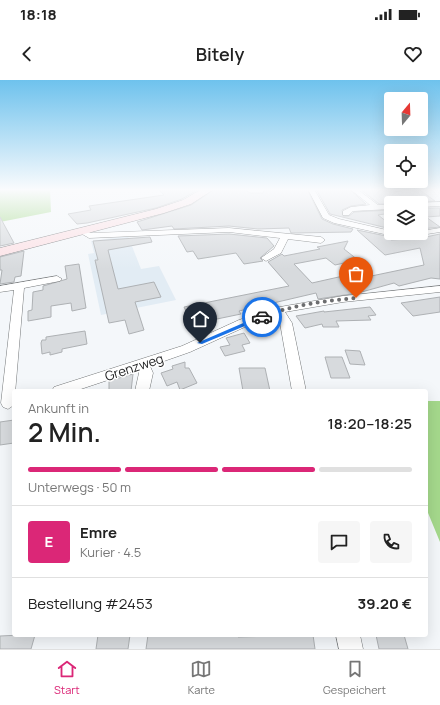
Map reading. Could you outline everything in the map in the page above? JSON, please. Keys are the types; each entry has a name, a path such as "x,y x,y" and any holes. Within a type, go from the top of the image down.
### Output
{"main road":[{"path":"0,252 141,216"}],"street":[{"path":"326,216 337,221 402,236 440,230"},
{"path":"218,219 229,230"},
{"path":"81,231 89,236 229,230 321,240"},
{"path":"266,258 278,252 285,236"},
{"path":"0,289 57,279"},
{"path":"7,404 20,286"},
{"name":"Grenzweg","path":"65,389 186,349 243,323 278,310 329,301 440,289"},
{"path":"278,310 286,323 299,389"},
{"path":"142,389 146,373 144,364"},
{"path":"348,637 351,649"}],"shaded area":[{"path":"128,236 141,269 159,266 176,300 101,315 88,254 94,253 91,241"}],"green space":[{"path":"0,216 33,216 0,222"},
{"path":"428,401 440,401 440,542 428,513"}],"building":[{"path":"69,216 121,216 87,223 77,224"},
{"path":"157,216 320,216 322,219 333,224 353,229 351,232 291,233 289,228 258,229 229,226 174,229 172,226 142,230 137,222"},
{"path":"336,216 349,216 379,216 384,220 384,227"},
{"path":"428,216 440,216 428,217"},
{"path":"0,217 14,243 0,246"},
{"path":"428,218 440,227 428,228"},
{"path":"357,230 384,236 384,240 428,240 428,237 440,234 440,279 431,278 399,286 394,283 358,293 318,299 316,293 239,311 241,314 188,325 184,316 188,315 184,307 289,286 268,262 282,254 284,256 320,249 317,247 348,241 344,249 358,260 335,265 326,258 294,264 312,283 352,274 357,279 424,265 420,248 385,255"},
{"path":"229,234 267,238 274,246 260,258 263,261 244,264 236,253 198,259 193,251 187,252 178,236"},
{"path":"150,237 152,242 108,250 118,289 154,282 161,297 135,302 144,330 129,334 125,320 109,323 95,260 98,260 93,241"},
{"path":"24,251 21,276 15,277 14,282 0,284 2,270 0,270 0,257"},
{"path":"79,264 86,308 72,311 71,303 51,306 51,317 28,321 28,311 32,310 33,292 43,290 43,286 67,279 65,266"},
{"path":"440,297 440,312 413,316 401,303"},
{"path":"370,307 376,315 368,316 371,320 336,321 339,327 323,327 322,324 305,328 296,316 324,311"},
{"path":"85,331 87,344 62,349 62,352 50,355 50,352 42,354 41,343 42,340 46,340 46,337"},
{"path":"244,333 250,343 242,345 245,351 225,356 220,347 230,345 226,338"},
{"path":"345,350 360,351 365,365 350,364"},
{"path":"325,357 342,357 350,378 331,378"},
{"path":"185,362 185,368 189,368 197,383 182,389 180,389 177,382 167,386 161,373 173,369 172,366"},
{"path":"239,368 265,368 270,389 243,389"},
{"path":"133,374 131,389 109,389 109,381"},
{"path":"12,420 12,443 0,445 0,422"},
{"path":"0,636 34,637 31,649 0,649"},
{"path":"98,637 130,637 128,649 96,649"},
{"path":"148,637 313,637 315,649 146,649"},
{"path":"376,637 405,637 408,649 379,649"}],"way so far":[{"path":"262,317 278,310 309,304 356,298"}],"route":[{"path":"200,343 243,323 262,317"}]}
